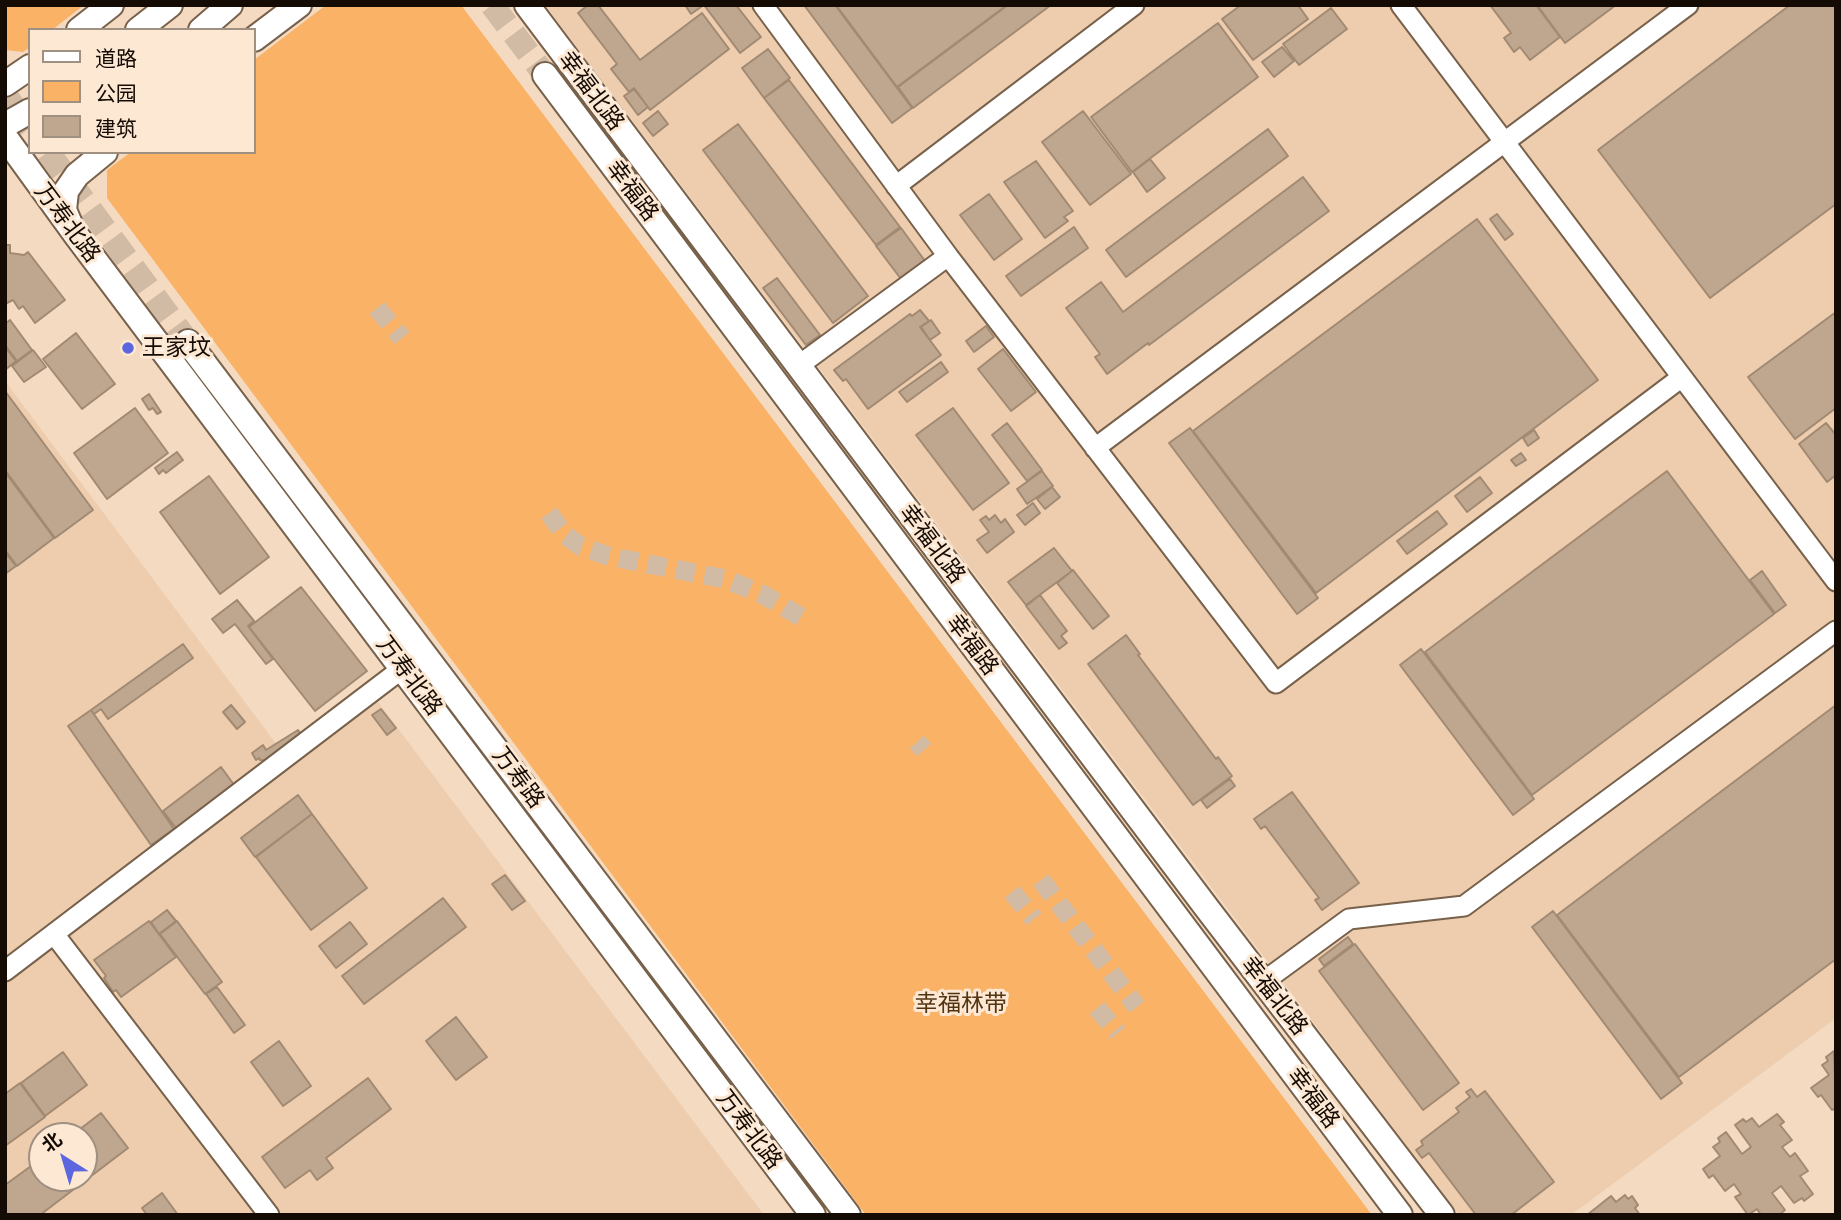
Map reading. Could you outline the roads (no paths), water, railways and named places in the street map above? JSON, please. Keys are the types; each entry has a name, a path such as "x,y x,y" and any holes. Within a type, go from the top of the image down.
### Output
{"main road":[{"path":"82,28 111,5"},
{"path":"141,28 170,5"},
{"path":"203,28 230,5"},
{"path":"256,37 299,5"},
{"name":"幸福北路","path":"527,5 1263,982 1442,1215"},
{"path":"5,83 28,68"},
{"name":"幸福路","path":"545,75 1400,1215"},
{"path":"5,125 28,112"},
{"name":"万寿北路","path":"5,137 20,161 813,1215"},
{"path":"76,235 64,209 66,191 77,175 103,154"},
{"name":"万寿路","path":"188,342 848,1215"}],"street":[{"path":"763,5 948,256 1276,683 1682,377"},
{"path":"896,186 1134,5"},
{"path":"1401,5 1836,581"},
{"path":"1095,448 1688,5"},
{"path":"798,366 948,256"},
{"path":"1263,982 1349,919 1464,906 1836,631"},
{"path":"5,971 403,668"},
{"path":"54,934 269,1215"}],"tunnel":[{"path":"492,5 545,75"},
{"path":"5,95 28,125"},
{"path":"49,154 188,342"},
{"path":"377,308 402,338"},
{"path":"549,513 564,534 580,546 608,556 725,579 762,594 806,620"},
{"path":"917,742 924,750"},
{"path":"1041,880 1137,1007"},
{"path":"1012,892 1034,919"},
{"path":"1097,1008 1118,1033"}],"place":[{"name":"王家坟","path":"128,348"}],"park label":[{"name":"幸福林带","path":"961,1004"}]}
